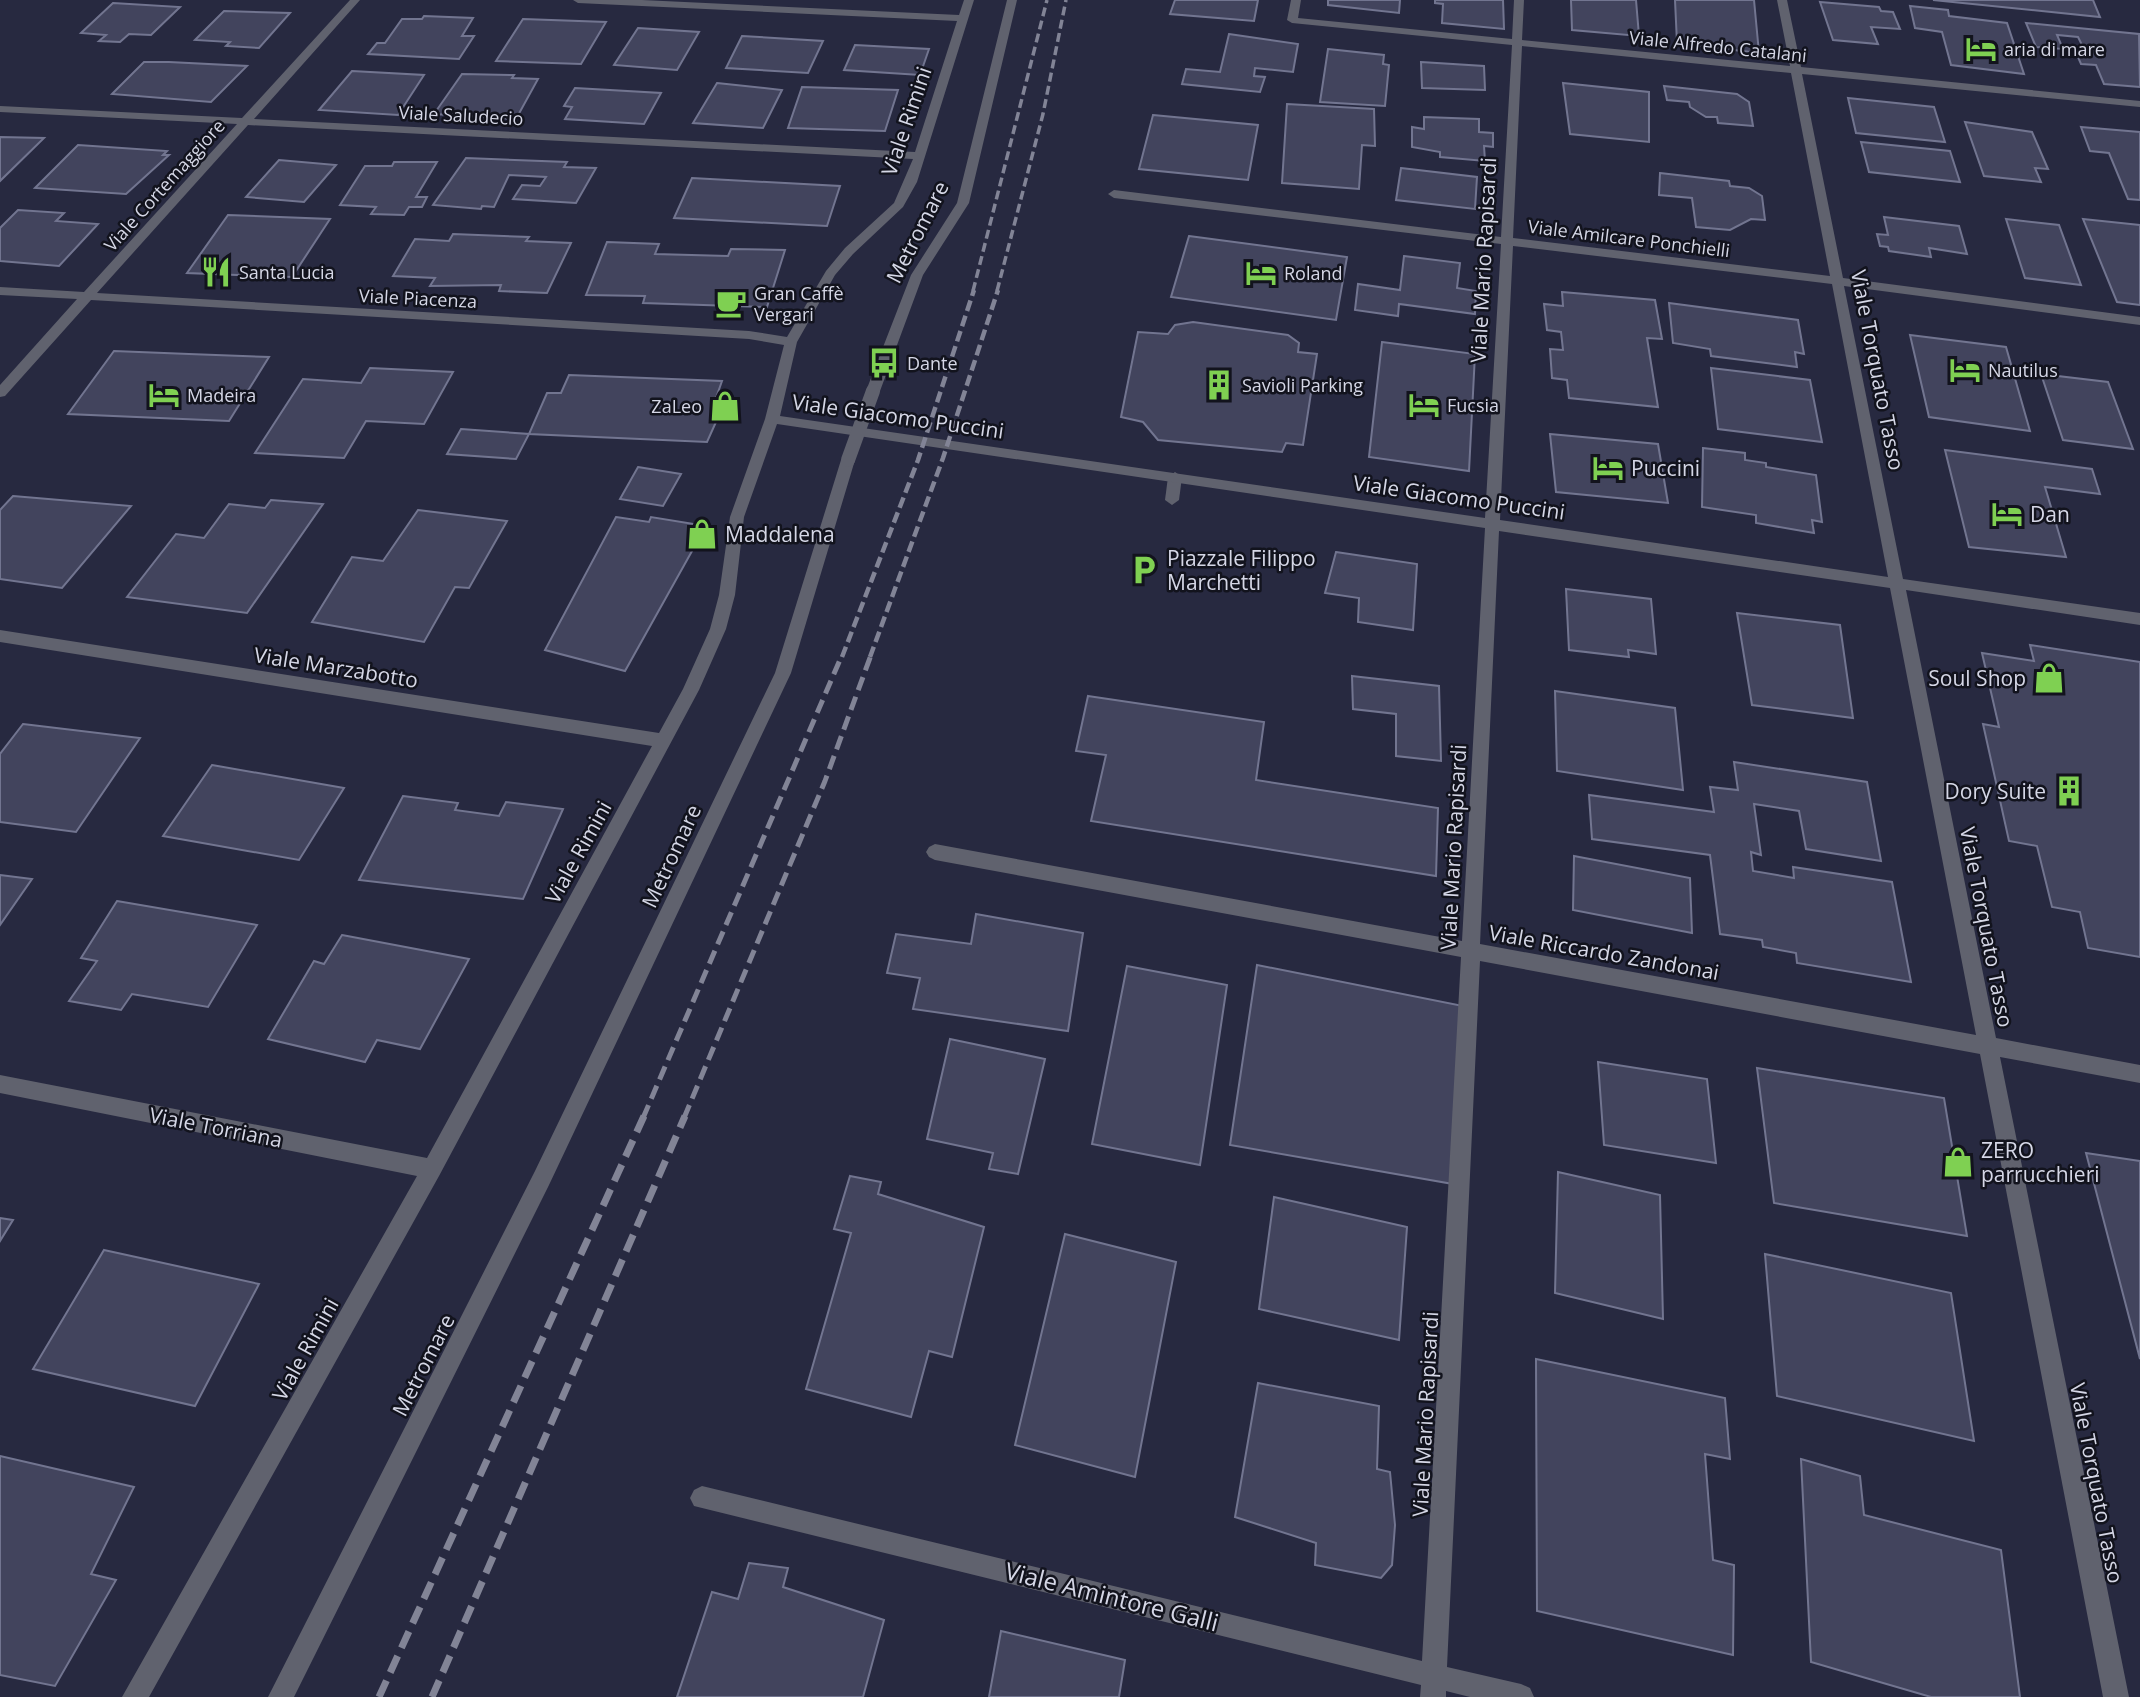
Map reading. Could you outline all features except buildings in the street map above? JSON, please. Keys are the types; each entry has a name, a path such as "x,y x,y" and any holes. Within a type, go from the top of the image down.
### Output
{"street":[{"name":"Viale Cortemaggiore","path":"0,393 355,0"},
{"path":"578,0 963,18"},
{"name":"Viale Rimini","path":"135,1697 432,1169 665,741 718,629 727,595 737,517 772,419 791,342 830,274 849,251 899,205 920,156 969,0"},
{"name":"Metromare","path":"281,1697 542,1178 783,673 848,460 917,275 963,203 1012,0"},
{"name":"Viale Alfredo Catalani","path":"1296,0 1292,20 2140,104"},
{"name":"Viale Mario Rapisardi","path":"1434,1686 1519,0"},
{"name":"Viale Torquato Tasso","path":"1782,0 2116,1697"},
{"name":"Viale Saludecio","path":"0,109 920,156"},
{"name":"Viale Amilcare Ponchielli","path":"1114,194 1837,281 2140,321"},
{"name":"Viale Piacenza","path":"0,291 749,335 791,342"},
{"name":"Viale Giacomo Puccini","path":"772,419 2140,619"},
{"path":"1172,500 1175,477"},
{"name":"Viale Marzabotto","path":"0,636 665,741"},
{"name":"Viale Riccardo Zandonai","path":"935,852 2140,1074"},
{"name":"Viale Torriana","path":"0,1084 432,1169"},
{"name":"Viale Amintore Galli","path":"702,1498 1434,1686 1521,1697"}],"railway":[{"path":"973,291 1047,0"},
{"path":"997,291 1043,114 1066,0"},
{"path":"842,657 918,460 974,290"},
{"path":"870,657 943,458 998,290"},
{"path":"643,1118 842,655"},
{"path":"684,1118 825,781 871,655"},
{"path":"379,1697 644,1116"},
{"path":"432,1697 685,1116"}],"place":[{"name":"aria di mare","path":"1981,49"},
{"name":"Santa Lucia","path":"216,272"},
{"name":"Roland","path":"1261,273"},
{"name":"Gran Caffè Vergari","path":"731,303"},
{"name":"Dante","path":"884,363"},
{"name":"Nautilus","path":"1965,370"},
{"name":"Savioli Parking","path":"1219,385"},
{"name":"Madeira","path":"164,395"},
{"name":"Fucsia","path":"1424,405"},
{"name":"ZaLeo","path":"725,406"},
{"name":"Puccini","path":"1608,468"},
{"name":"Dan","path":"2007,514"},
{"name":"Maddalena","path":"702,534"},
{"name":"Piazzale Filippo Marchetti","path":"1144,570"},
{"name":"Soul Shop","path":"2049,678"},
{"name":"Dory Suite","path":"2069,791"},
{"name":"ZERO parrucchieri","path":"1958,1162"}]}
